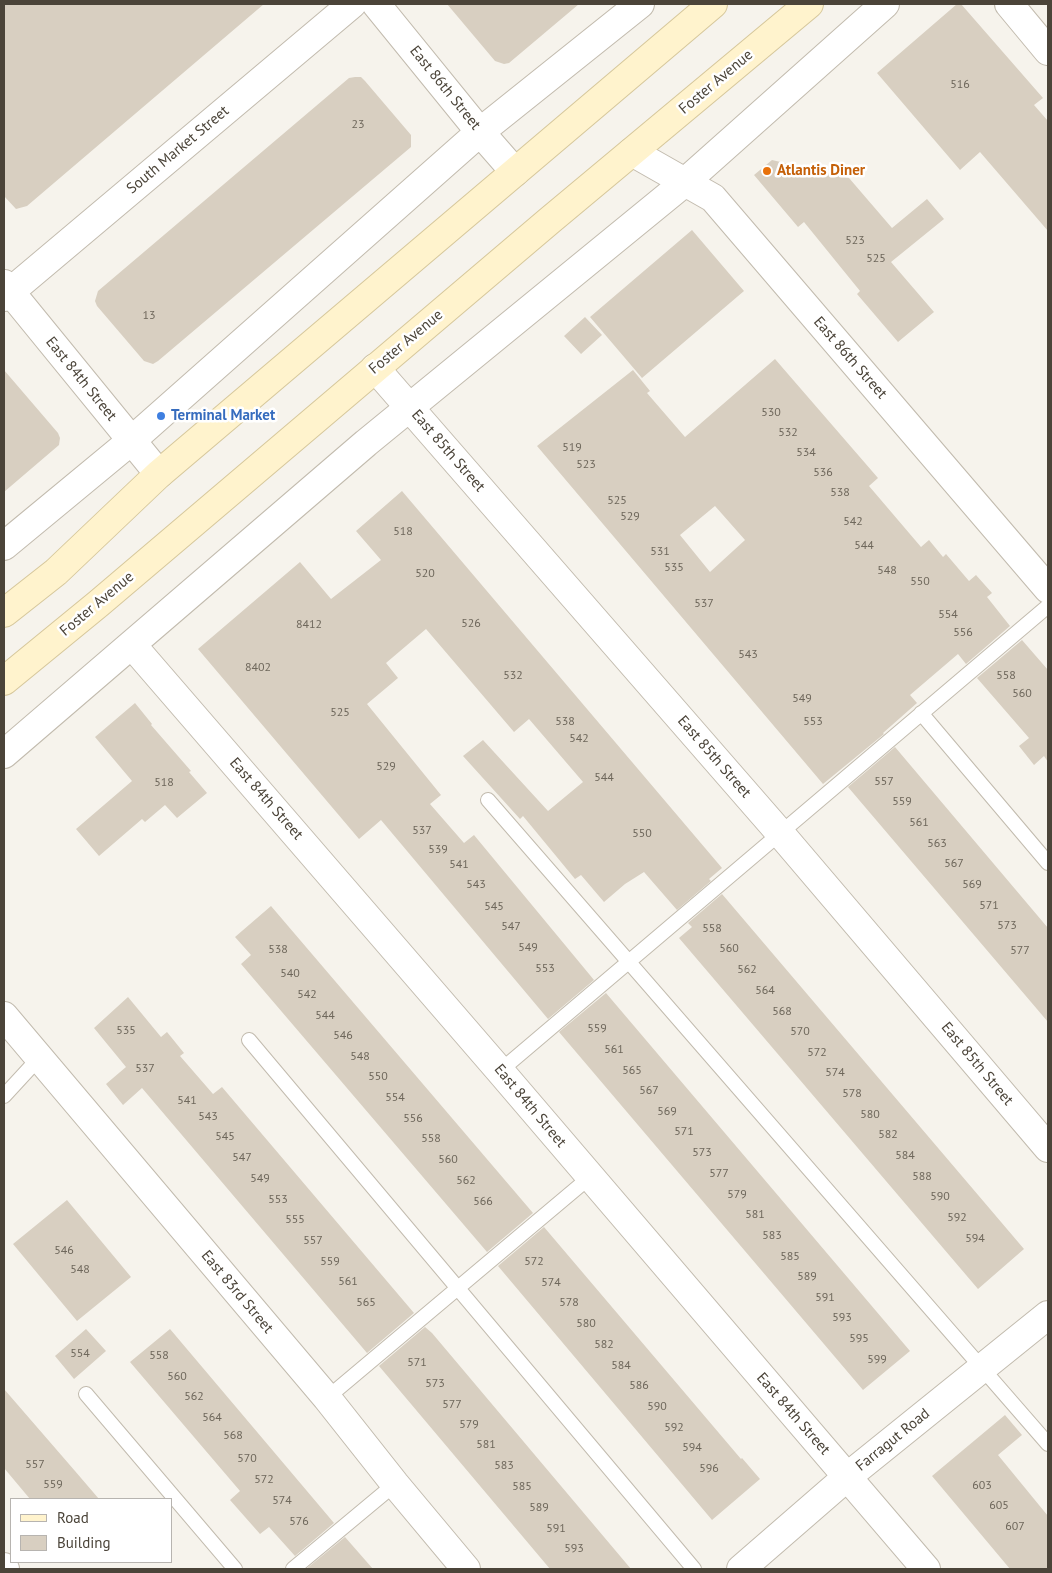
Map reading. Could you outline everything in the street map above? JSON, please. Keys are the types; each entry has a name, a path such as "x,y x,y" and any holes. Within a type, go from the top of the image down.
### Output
{"main road":[{"path":"4,613 56,572 159,474 713,4"},
{"name":"Foster Avenue","path":"4,681 98,604 375,368 809,4"}],"street":[{"name":"South Market Street","path":"6,291 352,4"},
{"name":"East 86th Street","path":"376,4 515,172"},
{"path":"4,546 131,440 480,132 640,4"},
{"path":"4,754 366,443 684,183 885,4"},
{"path":"1009,4 1048,51"},
{"name":"East 86th Street","path":"632,152 713,198 1048,589"},
{"name":"East 84th Street","path":"6,291 159,474"},
{"name":"East 85th Street","path":"375,368 780,833 1048,1148"},
{"name":"East 84th Street","path":"132,645 926,1569"},
{"name":"East 83rd Street","path":"4,1016 326,1398 394,1484 466,1569"},
{"name":"Farragut Road","path":"741,1569 847,1477 1048,1314"}],"lane":[{"path":"500,1071 1048,606"},
{"path":"921,713 1048,863"},
{"path":"488,800 1048,1444"},
{"path":"249,1040 694,1569"},
{"path":"4,1096 39,1058"},
{"path":"326,1398 590,1177"},
{"path":"86,1394 234,1569"},
{"path":"293,1569 394,1484"}],"building":[{"path":"4,4 264,4 27,206 16,209 4,196"},
{"path":"447,4 579,4 509,63 504,64 495,61"},
{"path":"957,4 961,4 1043,98 1034,105 1048,121 1048,231 980,152 960,170 877,73"},
{"path":"361,77 365,81 411,135 411,147 158,361 153,364 144,361 97,306 95,301 98,291 349,78"},
{"path":"772,160 849,178 892,228 927,199 944,219 891,262 934,312 898,342 857,294 860,291 804,222 798,227 754,175"},
{"path":"692,230 744,291 642,378 590,317"},
{"path":"585,317 602,335 581,354 564,336"},
{"path":"775,359 878,478 869,486 921,547 929,540 943,557 946,554 969,581 976,575 992,593 987,597 1010,626 966,664 958,654 910,695 917,703 884,734 823,784 537,446 633,370 650,391 647,393 685,437","holes":["715,506 745,540 710,572 680,535"]},
{"path":"4,370 58,433 60,438 59,445 4,492"},
{"path":"402,491 722,868 709,879 711,881 677,910 644,872 625,884 604,902 581,875 575,879 523,816 520,819 463,756 483,740 548,811 583,782 529,719 514,732 426,629 386,663 398,678 367,704 441,795 430,804 464,843 474,835 594,980 548,1019 381,820 359,839 198,649 300,562 331,599 381,560 356,531"},
{"path":"1022,640 1048,670 1048,762 1044,756 1034,765 1019,746 1029,738 977,678"},
{"path":"135,703 207,793 177,818 165,805 145,822 142,819 99,856 76,829 132,781 95,737"},
{"path":"895,747 1048,928 1048,1022 848,787"},
{"path":"722,894 1024,1249 978,1289 679,938 692,927 688,923"},
{"path":"271,906 533,1213 487,1252 241,964 251,955 235,937"},
{"path":"606,993 910,1351 863,1390 559,1032"},
{"path":"128,997 161,1037 167,1032 184,1053 180,1056 213,1094 222,1087 414,1313 367,1353 142,1088 123,1105 106,1084 126,1067 94,1028"},
{"path":"67,1200 131,1277 77,1321 13,1244"},
{"path":"544,1227 760,1479 712,1520 498,1266"},
{"path":"425,1327 631,1569 550,1569 379,1366"},
{"path":"86,1329 106,1351 74,1379 55,1356"},
{"path":"170,1329 334,1523 295,1556 269,1527 260,1534 230,1500 240,1491 130,1362"},
{"path":"4,1389 98,1498 29,1498 4,1468"},
{"path":"1005,1415 1022,1435 998,1455 1048,1516 1048,1569 1010,1569 932,1476"},
{"path":"345,1537 373,1569 306,1569"}],"place":[{"name":"Atlantis Diner","path":"767,171"},
{"name":"Terminal Market","path":"161,416"}]}
